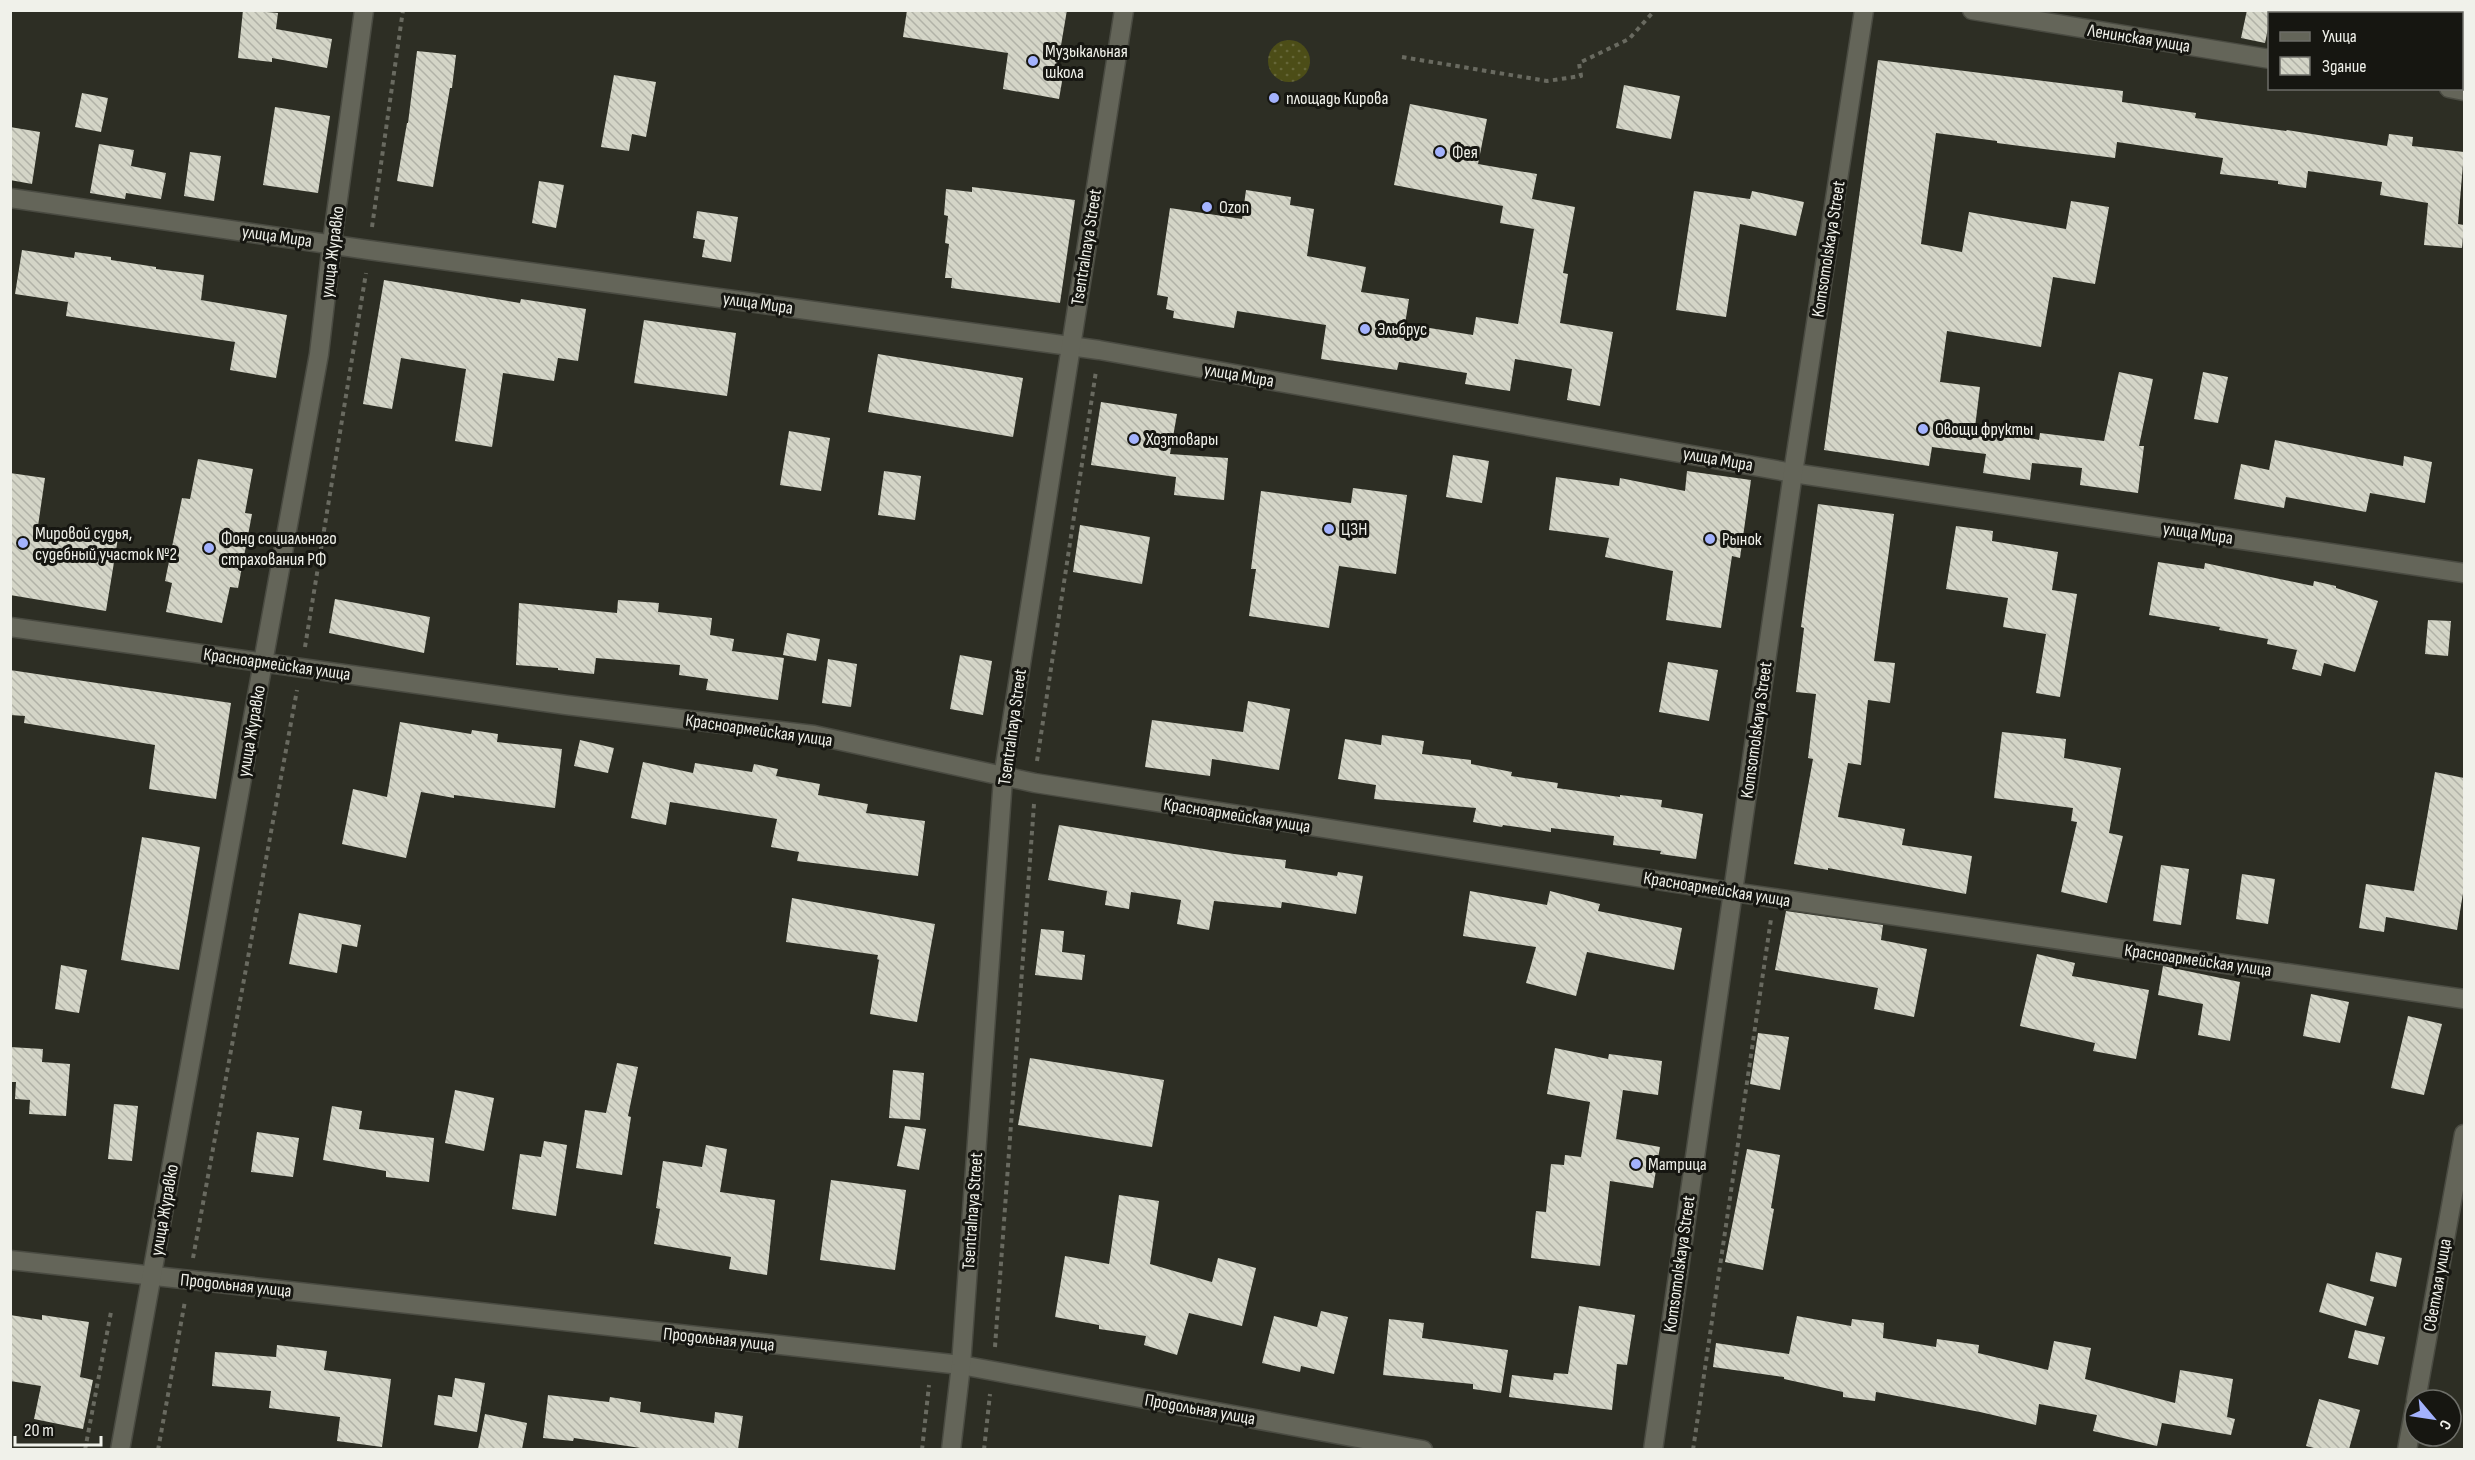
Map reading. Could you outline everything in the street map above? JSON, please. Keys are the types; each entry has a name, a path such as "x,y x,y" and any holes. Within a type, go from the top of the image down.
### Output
{"street":[{"name":"улица Журавко","path":"120,1449 319,354 364,10"},
{"name":"Tsentralnaya Street","path":"951,1449 961,1365 1003,778 1124,10"},
{"name":"Komsomolskaya Street","path":"1653,1449 1793,473 1864,10"},
{"name":"Ленинская улица","path":"1972,10 2268,59"},
{"name":"улица Мира","path":"10,198 369,250 1099,350 1793,473 2464,573"},
{"name":"Красноармейская улица","path":"10,627 566,705 814,735 1003,778 1733,892 2464,999"},
{"name":"Светлая улица","path":"2418,1388 2464,1134"},
{"name":"Продольная улица","path":"10,1260 961,1365 1423,1449"}],"path":[{"path":"158,1449 301,667 369,250 403,10"},
{"path":"1402,57 1547,81 1581,76 1579,63 1629,39 1655,10"},
{"path":"984,1449 1000,1303 1038,742 1099,350"},
{"path":"1693,1449 1774,898"},
{"path":"85,1449 111,1312"},
{"path":"922,1449 932,1362"}],"shaded area":[{"path":"1289,40 1304,46 1310,61 1304,76 1289,82 1274,76 1268,61 1274,46"}],"building":[{"path":"243,10 278,13 276,29 332,39 327,68 272,58 272,62 238,58"},
{"name":"Музыкальная школа","path":"907,10 1067,10 1057,69 1064,70 1059,99 1003,89 1008,53 903,37"},
{"path":"2247,10 2272,10 2268,12 2265,43 2241,38"},
{"path":"417,51 456,55 433,187 397,181 408,123"},
{"path":"1878,60 2123,91 2122,102 2196,113 2195,118 2387,146 2389,134 2413,137 2412,146 2464,152 2458,224 2464,225 2462,248 2424,245 2428,203 2380,195 2382,182 2308,171 2306,188 2278,184 2278,181 2220,174 2223,158 2117,142 2115,158 1936,133 1921,244 1962,252 1969,212 2066,229 2071,201 2109,207 2095,284 2053,277 2041,347 1947,331 1940,382 1980,387 1975,427 2039,440 2040,433 2104,441 2119,372 2153,379 2139,446 2144,446 2138,493 2080,485 2082,468 2032,463 2030,480 1983,473 1986,454 1932,447 1929,466 1824,450"},
{"path":"614,75 656,82 646,137 632,134 629,151 601,147"},
{"path":"1624,85 1680,96 1671,139 1616,128"},
{"path":"82,93 108,98 101,132 75,127"},
{"path":"1410,104 1487,119 1478,164 1537,174 1532,199 1575,207 1563,273 1568,274 1560,323 1613,332 1600,406 1567,400 1572,369 1515,359 1510,391 1465,384 1467,373 1399,362 1397,370 1321,359 1326,325 1237,311 1234,328 1173,318 1174,311 1166,309 1168,297 1157,295 1170,208 1242,219 1246,190 1291,197 1290,205 1314,209 1307,256 1366,267 1361,292 1409,299 1405,324 1473,335 1476,317 1518,324 1534,229 1500,223 1503,206 1394,185"},
{"path":"275,107 330,116 318,193 263,185"},
{"path":"10,127 40,132 32,184 10,180"},
{"path":"99,144 134,150 131,166 166,173 161,199 126,193 125,199 90,193"},
{"path":"190,152 221,156 214,201 184,196"},
{"path":"539,181 564,185 556,228 532,223"},
{"path":"972,187 1075,200 1060,303 951,288 952,278 945,278 949,244 945,243 948,216 944,215 946,189 972,192"},
{"path":"1694,191 1750,199 1752,191 1804,202 1796,236 1740,224 1726,317 1676,310"},
{"path":"697,211 738,217 731,262 702,257 705,240 693,238"},
{"path":"22,250 74,258 75,252 111,257 111,260 156,267 156,269 204,275 201,300 287,315 276,378 230,370 235,342 66,316 68,302 15,294"},
{"path":"384,280 520,303 521,299 586,309 578,361 558,358 554,381 503,373 492,447 455,441 466,369 401,358 392,409 363,404"},
{"path":"644,320 736,333 727,396 634,383"},
{"path":"878,354 1023,378 1013,437 868,412"},
{"path":"2203,372 2228,377 2218,423 2194,419"},
{"name":"Хозтовары","path":"1101,402 1177,414 1170,454 1228,458 1224,500 1174,495 1176,477 1091,465"},
{"path":"789,431 830,438 821,491 780,485"},
{"path":"2275,440 2403,466 2404,456 2432,462 2425,503 2370,493 2366,512 2286,497 2284,508 2234,499 2241,464 2269,470"},
{"path":"1453,455 1489,461 1482,503 1446,497"},
{"name":"Фонд социального страхования РФ","path":"198,459 253,469 245,513 252,514 238,588 230,587 222,623 166,612 172,583 165,581 182,498 190,499"},
{"path":"884,471 921,476 915,520 878,515"},
{"path":"1687,471 1751,480 1740,558 1732,556 1721,628 1666,620 1673,571 1605,557 1609,538 1549,530 1556,477 1619,486 1620,478 1685,491"},
{"path":"10,473 45,478 38,526 118,538 106,611 10,595"},
{"name":"ЦЗН","path":"1353,488 1407,495 1396,574 1339,566 1329,628 1249,616 1256,569 1251,569 1261,491 1351,503"},
{"path":"1818,504 1894,514 1874,661 1895,663 1890,703 1868,700 1861,765 1848,763 1838,817 1905,829 1902,845 1972,856 1966,894 1828,868 1828,870 1794,864 1813,759 1808,758 1816,694 1796,692 1804,628 1801,627"},
{"path":"1080,525 1150,537 1142,584 1073,572"},
{"path":"1956,526 1993,531 1992,541 2058,552 2052,590 2077,594 2060,697 2036,693 2046,634 2003,627 2008,598 1946,589"},
{"path":"2158,562 2204,569 2205,563 2313,586 2314,581 2378,601 2355,672 2324,663 2321,676 2292,669 2297,650 2267,644 2268,639 2219,630 2220,627 2149,615"},
{"path":"335,599 430,617 424,653 329,633"},
{"path":"618,600 659,603 658,612 712,618 710,635 734,639 732,651 784,658 778,700 706,690 708,679 679,675 680,665 596,658 594,674 558,670 558,668 516,665 519,603 617,613"},
{"path":"2428,620 2451,621 2448,656 2425,654"},
{"path":"787,633 820,639 816,661 783,655"},
{"path":"960,655 992,661 983,715 950,709"},
{"path":"828,659 857,664 851,707 822,703"},
{"path":"1668,662 1718,670 1709,721 1659,712"},
{"path":"10,670 231,703 216,799 149,789 155,745 24,723 25,716 10,715"},
{"path":"1248,701 1290,709 1279,770 1212,759 1210,776 1145,767 1152,720 1243,732"},
{"path":"400,722 471,734 472,730 498,734 497,742 562,749 555,808 454,795 454,798 421,792 406,858 342,844 353,789 387,797"},
{"path":"2002,732 2066,739 2064,758 2121,768 2109,833 2123,836 2107,903 2061,892 2077,822 2071,821 2073,808 1994,798"},
{"path":"1382,735 1424,741 1422,754 1471,760 1471,764 1512,772 1511,776 1558,783 1557,788 1662,800 1661,807 1703,814 1696,859 1660,854 1661,851 1613,845 1614,836 1551,828 1551,832 1473,822 1476,808 1374,799 1376,785 1338,779 1345,739 1381,745"},
{"path":"580,740 614,748 608,773 574,766"},
{"path":"643,762 693,773 695,763 752,772 754,764 778,769 776,776 820,784 818,795 868,804 866,813 925,821 918,876 797,861 799,852 771,847 777,819 670,802 666,825 631,818"},
{"path":"2435,772 2464,778 2464,887 2457,930 2386,917 2384,932 2359,928 2366,884 2414,891"},
{"path":"1059,825 1234,854 1286,860 1285,868 1337,876 1338,872 1363,876 1356,914 1282,902 1281,908 1214,901 1209,930 1177,924 1181,900 1131,892 1129,909 1105,905 1107,891 1048,880"},
{"path":"142,837 200,847 179,970 121,960"},
{"path":"2161,865 2189,869 2181,925 2153,921"},
{"path":"2242,874 2275,879 2268,924 2236,919"},
{"path":"1470,891 1547,905 1550,891 1600,904 1598,911 1682,928 1674,970 1587,952 1576,996 1526,983 1536,947 1463,936"},
{"path":"792,898 935,924 917,1022 870,1014 878,955 786,942"},
{"path":"1786,911 1883,925 1881,940 1927,949 1914,1017 1874,1009 1878,988 1775,970"},
{"path":"299,913 361,925 357,947 342,944 337,973 289,964"},
{"path":"1041,929 1064,931 1062,952 1085,955 1082,980 1035,975"},
{"path":"2037,954 2075,963 2072,976 2149,990 2136,1059 2093,1051 2095,1043 2020,1026"},
{"path":"61,965 87,970 79,1013 55,1009"},
{"path":"2163,966 2240,982 2230,1041 2198,1035 2203,1004 2158,995"},
{"path":"2311,994 2349,1002 2340,1043 2303,1036"},
{"path":"2408,1016 2442,1024 2424,1095 2391,1088"},
{"path":"1758,1033 1789,1037 1780,1090 1750,1084"},
{"path":"10,1047 43,1049 42,1062 70,1064 66,1116 29,1114 30,1100 15,1099 16,1082 10,1082"},
{"path":"1555,1048 1608,1059 1609,1054 1662,1061 1658,1095 1623,1090 1616,1139 1660,1147 1653,1188 1610,1181 1600,1266 1531,1258 1536,1211 1546,1212 1551,1164 1564,1165 1565,1155 1581,1157 1590,1102 1547,1094"},
{"path":"1030,1058 1164,1080 1152,1147 1018,1125"},
{"path":"617,1063 638,1067 628,1116 631,1117 622,1175 576,1168 585,1110 606,1113"},
{"path":"893,1070 924,1073 920,1120 889,1118"},
{"path":"455,1090 494,1098 484,1151 445,1143"},
{"path":"114,1104 138,1106 132,1161 108,1159"},
{"path":"332,1106 362,1111 359,1129 434,1138 429,1182 386,1177 386,1171 323,1160"},
{"path":"905,1126 926,1129 919,1170 897,1166"},
{"path":"257,1132 299,1138 293,1177 251,1172"},
{"path":"544,1141 567,1145 556,1216 512,1209 520,1154 541,1157"},
{"path":"706,1145 727,1149 720,1192 775,1200 767,1275 729,1269 731,1257 654,1244 660,1209 656,1208 663,1161 702,1167"},
{"path":"1747,1149 1780,1155 1771,1208 1774,1209 1763,1270 1725,1262"},
{"path":"831,1180 906,1190 895,1270 820,1260"},
{"path":"1119,1195 1159,1201 1150,1264 1212,1282 1218,1258 1256,1268 1242,1326 1189,1313 1177,1355 1144,1345 1146,1336 1099,1329 1099,1325 1055,1317 1065,1256 1109,1264"},
{"path":"2376,1252 2402,1258 2396,1287 2370,1281"},
{"path":"2327,1283 2374,1297 2366,1326 2319,1312"},
{"path":"1579,1306 1635,1315 1627,1365 1617,1364 1612,1410 1509,1397 1512,1375 1553,1380 1554,1373 1568,1374"},
{"path":"1321,1311 1348,1317 1334,1374 1301,1366 1300,1372 1262,1363 1274,1316 1317,1327"},
{"path":"10,1315 42,1320 42,1315 89,1322 80,1377 93,1380 83,1429 34,1419 41,1386 10,1381"},
{"path":"1797,1316 1851,1326 1852,1319 1884,1323 1883,1338 1936,1347 1937,1339 1979,1345 1978,1353 2048,1370 2054,1341 2091,1348 2085,1379 2175,1403 2180,1370 2233,1379 2227,1417 2235,1419 2231,1435 2162,1423 2157,1446 2093,1431 2097,1415 2039,1404 2036,1425 1876,1392 1875,1401 1843,1397 1843,1392 1784,1379 1784,1377 1713,1367 1716,1343 1789,1354"},
{"path":"1389,1319 1424,1323 1422,1338 1508,1350 1501,1393 1473,1389 1473,1384 1383,1375"},
{"path":"2355,1330 2385,1337 2378,1365 2348,1358"},
{"path":"277,1345 327,1351 324,1370 391,1379 382,1447 337,1441 340,1417 269,1408 271,1391 212,1386 215,1352 276,1357"},
{"path":"455,1378 485,1383 477,1432 434,1425 438,1395 452,1397"},
{"path":"548,1395 609,1402 610,1397 641,1402 640,1412 714,1423 715,1412 743,1416 738,1449 647,1449 574,1438 573,1441 543,1438"},
{"path":"2319,1399 2360,1410 2349,1449 2318,1449 2306,1446"},
{"path":"485,1414 527,1423 522,1449 478,1449"}],"place":[{"name":"Музыкальная школа","path":"1033,61"},
{"name":"площадь Кирова","path":"1274,98"},
{"name":"Фея","path":"1440,152"},
{"name":"Ozon","path":"1207,207"},
{"name":"Эльбрус","path":"1365,329"},
{"name":"Овощи фрукты","path":"1923,429"},
{"name":"Хозтовары","path":"1134,439"},
{"name":"ЦЗН","path":"1329,529"},
{"name":"Рынок","path":"1710,539"},
{"name":"Мировой судья, судебный участок №2","path":"23,543"},
{"name":"Фонд социального страхования РФ","path":"209,548"},
{"name":"Матрица","path":"1636,1164"}]}
